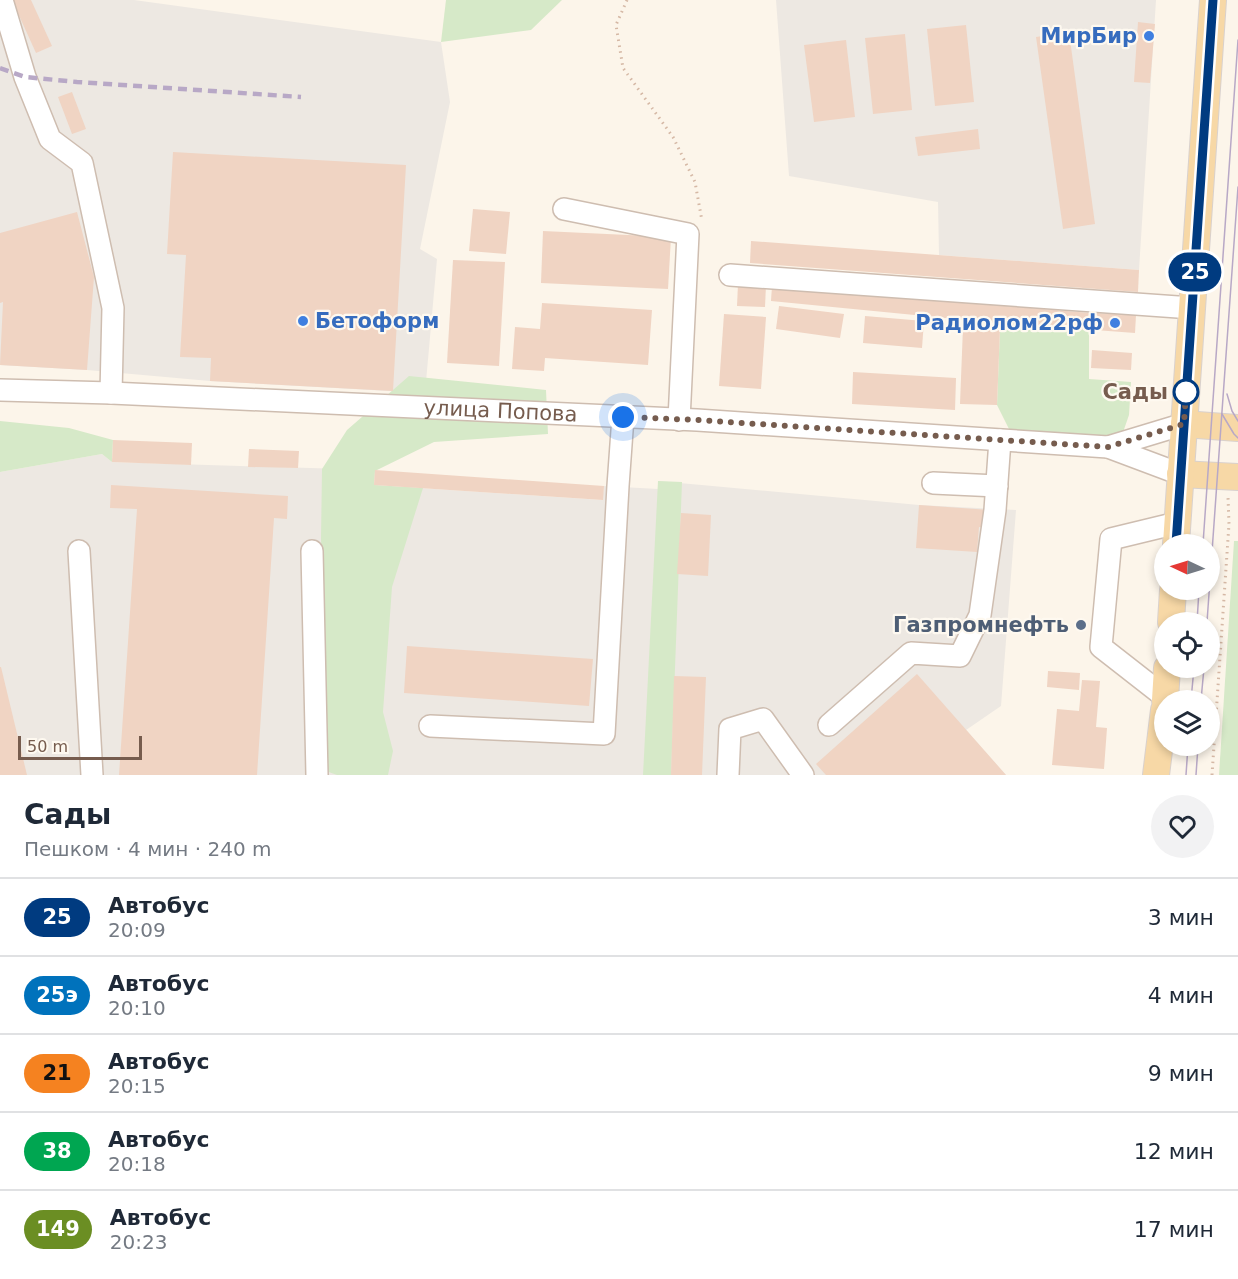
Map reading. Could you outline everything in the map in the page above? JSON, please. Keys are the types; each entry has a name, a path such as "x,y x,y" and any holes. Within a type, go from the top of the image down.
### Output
{"main road":[{"path":"1177,534 1213,0"},
{"name":"улица Попова","path":"1184,424 1238,428"},
{"name":"улица Попова","path":"1180,474 1233,477"},
{"path":"1156,775 1158,756"}],"street":[{"path":"2,0 26,77 50,139 82,163 113,308 111,393"},
{"path":"564,209 688,234 678,420"},
{"path":"730,275 1192,308"},
{"name":"улица Попова","path":"0,390 111,393 623,417 1108,447 1180,474"},
{"path":"430,726 604,734 623,417"},
{"name":"улица Попова","path":"1108,447 1184,424"},
{"path":"829,725 911,652 960,656 981,615 995,510 1000,440"},
{"path":"933,483 997,486"},
{"path":"1154,536 1110,539 1101,647 1154,693"},
{"path":"79,551 92,775"},
{"path":"312,551 316,775"},
{"path":"728,775 730,729 764,719 803,775"}],"path":[{"path":"627,0 616,25 623,68 672,137 694,182 702,222"},
{"path":"1212,775 1233,477"}],"shaded area":[{"path":"0,0 134,0 441,42 450,102 420,249 437,259 425,393 210,381 0,365"},
{"path":"776,0 1156,0 1139,270 939,255 938,202 789,176"},
{"path":"102,454 112,462 375,470 374,485 602,500 604,486 658,489 658,481 919,505 1016,510 1001,706 966,730 1006,775 0,775 0,472"}],"green space":[{"path":"446,0 562,0 531,30 441,42"},
{"path":"1007,324 1089,330 1089,379 1131,382 1129,415 1121,438 1010,431 997,405 1000,329"},
{"path":"409,376 546,390 548,434 434,442 375,471 374,485 423,488 392,587 383,712 393,751 388,775 337,775 326,771 321,539 322,469 347,430"},
{"path":"0,421 69,428 113,440 112,462 102,454 0,472"},
{"path":"658,481 682,482 671,775 643,775"},
{"path":"1234,541 1238,541 1238,775 1219,775"}],"building":[{"path":"12,0 31,0 52,46 36,53"},
{"path":"1138,22 1155,24 1150,83 1134,82"},
{"path":"966,25 974,102 935,106 927,29"},
{"path":"1069,32 1095,224 1063,229 1036,37"},
{"path":"905,34 912,110 873,114 865,38"},
{"path":"846,40 855,117 814,122 804,45"},
{"path":"72,92 86,129 72,134 58,97"},
{"path":"978,129 980,149 918,156 915,137"},
{"path":"173,152 406,165 393,391 210,381 211,358 180,357 186,255 167,254"},
{"path":"473,209 510,212 506,254 469,251"},
{"path":"77,212 94,277 87,370 0,365 3,302 0,303 0,233"},
{"path":"543,231 671,237 668,289 541,283"},
{"path":"751,241 1139,270 1138,292 750,263"},
{"path":"453,260 505,262 499,366 447,363"},
{"path":"738,284 766,285 765,307 737,306"},
{"path":"772,286 1090,313 1089,330 771,301"},
{"path":"542,303 652,310 648,365 545,358 544,371 512,369 515,327 540,329"},
{"path":"779,306 844,314 840,338 776,329"},
{"name":"Радиолом22рф","path":"1096,313 1136,315 1135,333 1095,330"},
{"path":"724,314 766,317 761,389 719,386"},
{"path":"865,316 924,321 922,348 863,343"},
{"path":"963,327 1000,329 997,405 960,404"},
{"path":"1092,350 1132,353 1131,370 1091,368"},
{"path":"853,372 956,378 955,410 852,404"},
{"path":"113,440 192,443 191,465 112,462"},
{"path":"249,449 299,451 298,468 248,467"},
{"path":"375,470 604,486 603,500 374,485"},
{"path":"111,485 288,496 287,519 274,518 257,775 119,775 137,509 110,508"},
{"path":"919,505 990,510 988,528 979,527 977,552 916,548"},
{"path":"681,513 711,515 708,576 677,574"},
{"path":"407,646 593,659 589,706 404,693"},
{"path":"1,667 27,775 0,775"},
{"path":"1048,671 1080,673 1079,690 1047,687"},
{"path":"917,674 1006,775 826,775 816,764"},
{"path":"674,676 706,677 702,775 671,775"},
{"path":"1082,680 1100,681 1096,727 1107,728 1104,769 1052,765 1057,709 1079,711"}],"tram line":[{"path":"1204,534 1238,40"},
{"path":"1208,612 1238,187"},
{"path":"1227,394 1238,421"},
{"path":"1222,414 1238,438"},
{"path":"1198,600 1198,612"},
{"path":"1192,690 1193,678"},
{"path":"1202,690 1203,678"},
{"path":"1186,775 1187,756"},
{"path":"1196,775 1197,756"}],"railway":[{"path":"0,68 25,77 301,97"}],"bus line":[{"name":"25","path":"1177,534 1213,0"}],"place":[{"name":"МирБир","path":"1149,36"},
{"name":"Бетоформ","path":"303,321"},
{"name":"Радиолом22рф","path":"1115,323"},
{"name":"Сады","path":"1186,392"},
{"name":"Газпромнефть","path":"1081,625"}],"route":[{"path":"623,417 1108,447 1184,424 1186,392"}]}
